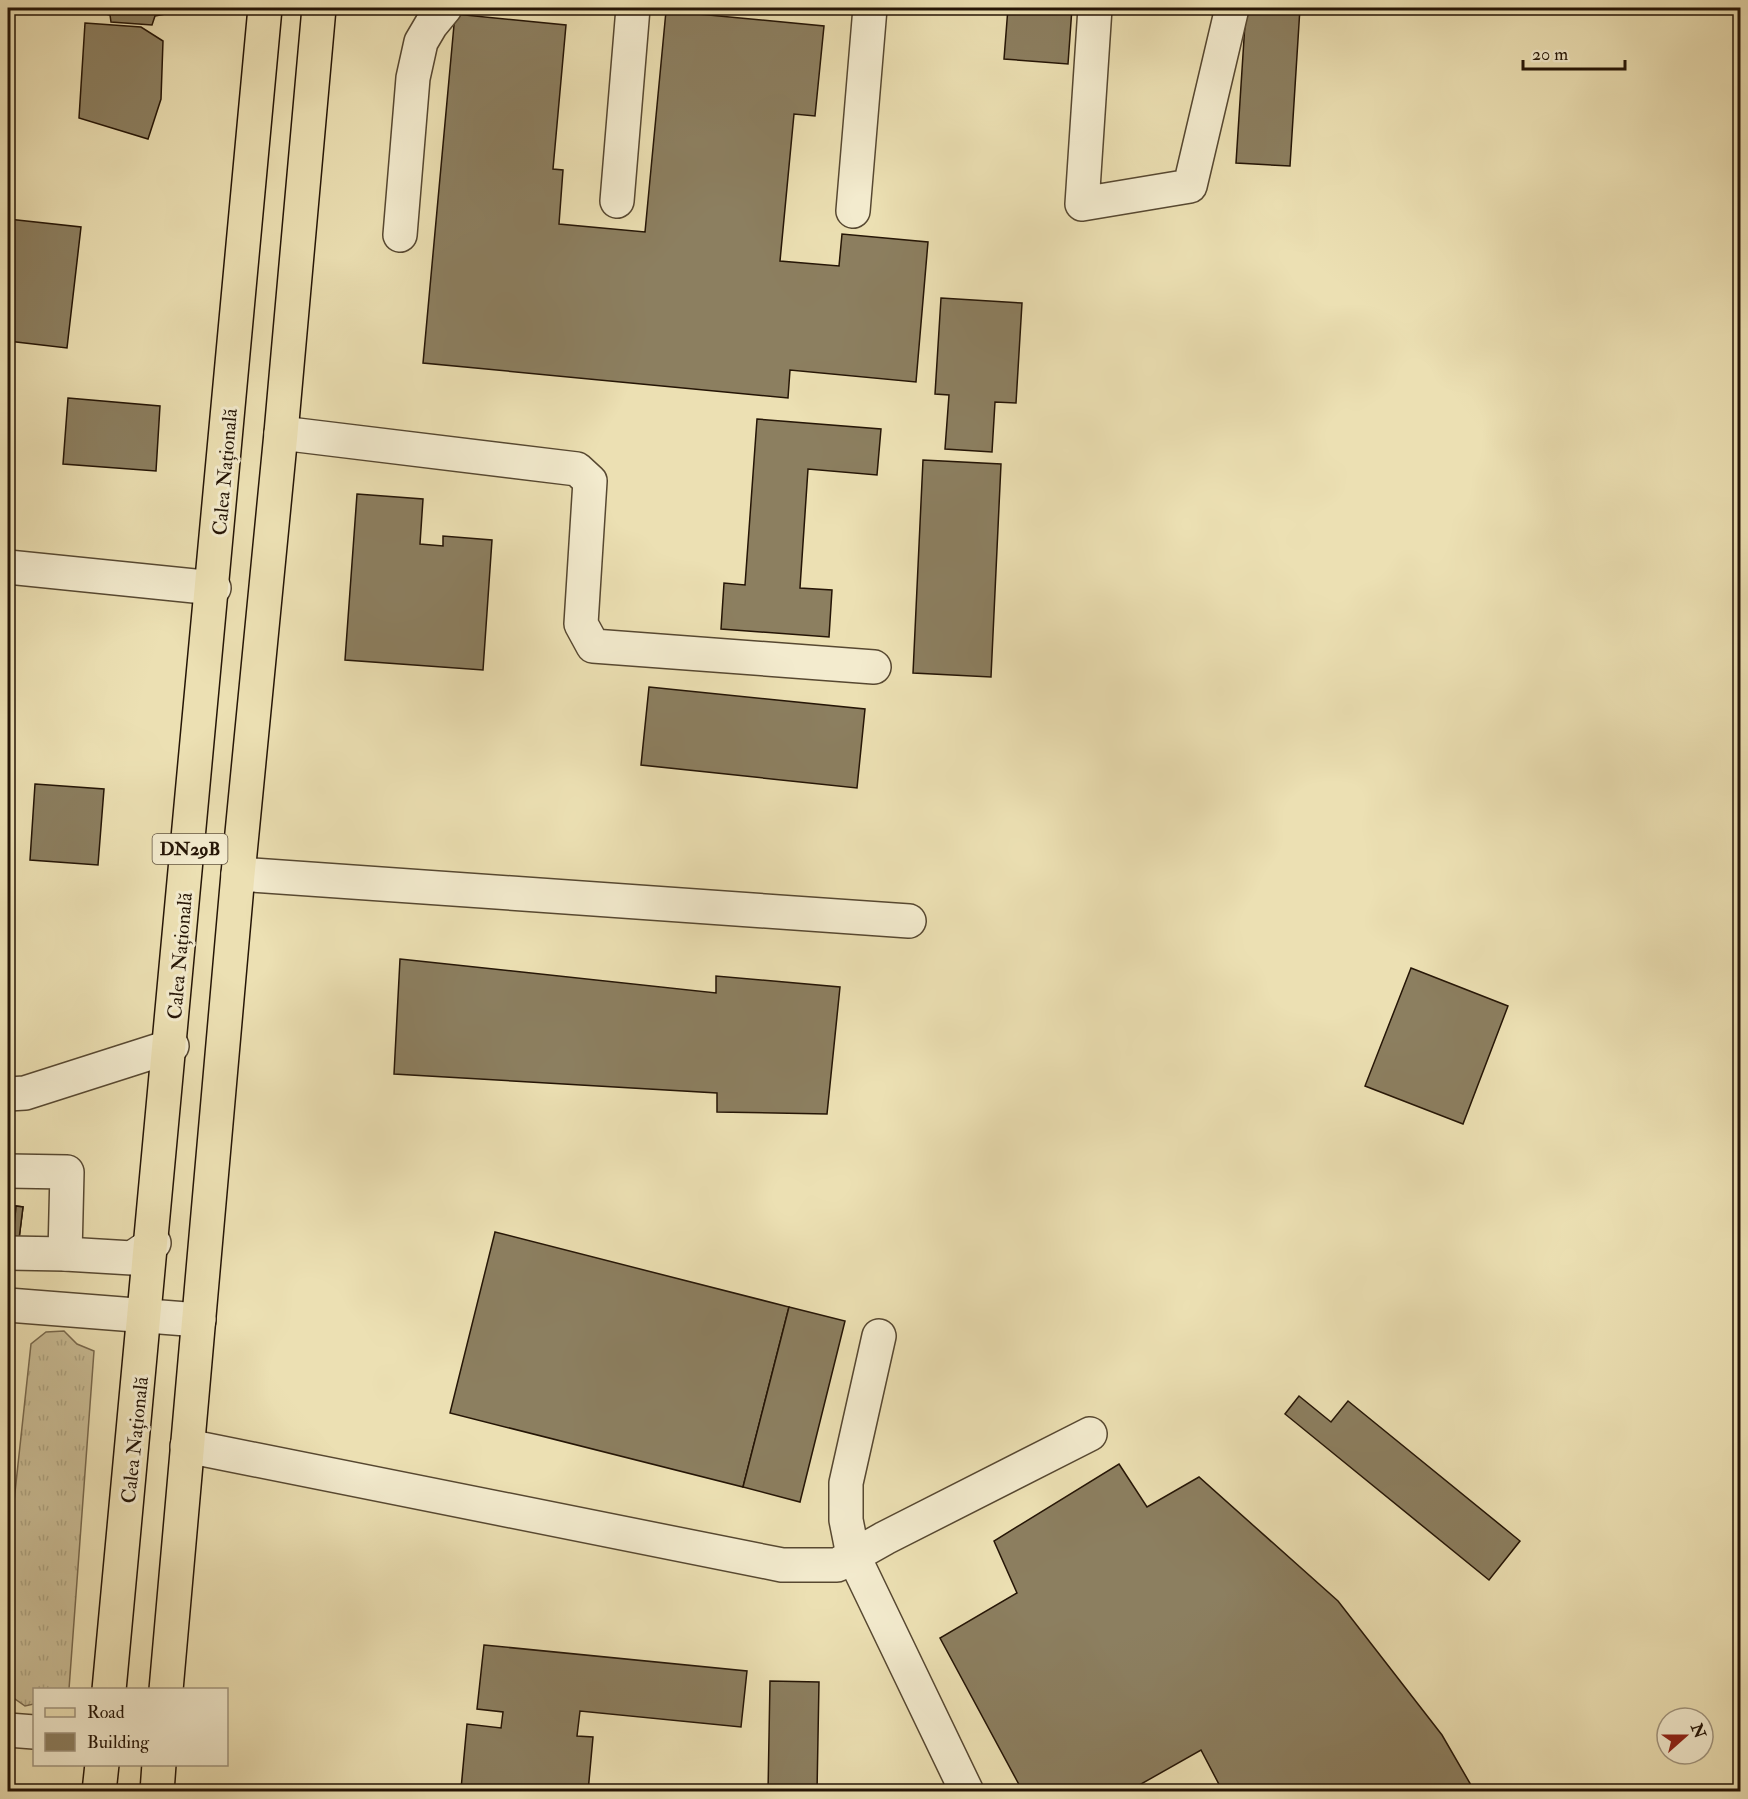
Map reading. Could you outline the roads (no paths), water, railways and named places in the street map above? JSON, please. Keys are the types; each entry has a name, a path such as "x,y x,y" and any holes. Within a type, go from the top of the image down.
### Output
{"main road":[{"name":"Calea Națională","path":"109,1688 154,1243 265,8"},
{"name":"DN29B","path":"166,1688 238,874 319,8"},
{"path":"99,1791 102,1766"},
{"path":"157,1791 159,1766"}],"lane":[{"path":"400,235 413,78 421,42 445,8"},
{"path":"617,201 633,8"},
{"path":"853,211 870,8"},
{"path":"1095,8 1082,204 1190,186 1232,8"},
{"path":"281,433 577,469 590,481 581,624 593,646 874,667"},
{"path":"8,567 214,588"},
{"path":"238,874 909,921"},
{"path":"8,1094 25,1093 172,1046"},
{"path":"8,1171 67,1172 65,1254"},
{"path":"8,1253 132,1258 154,1243"},
{"path":"8,1305 199,1320"},
{"path":"879,1336 846,1483 846,1520 853,1555 967,1791"},
{"path":"187,1446 782,1565 837,1565 1090,1434"},
{"path":"8,1730 33,1732"}]}
